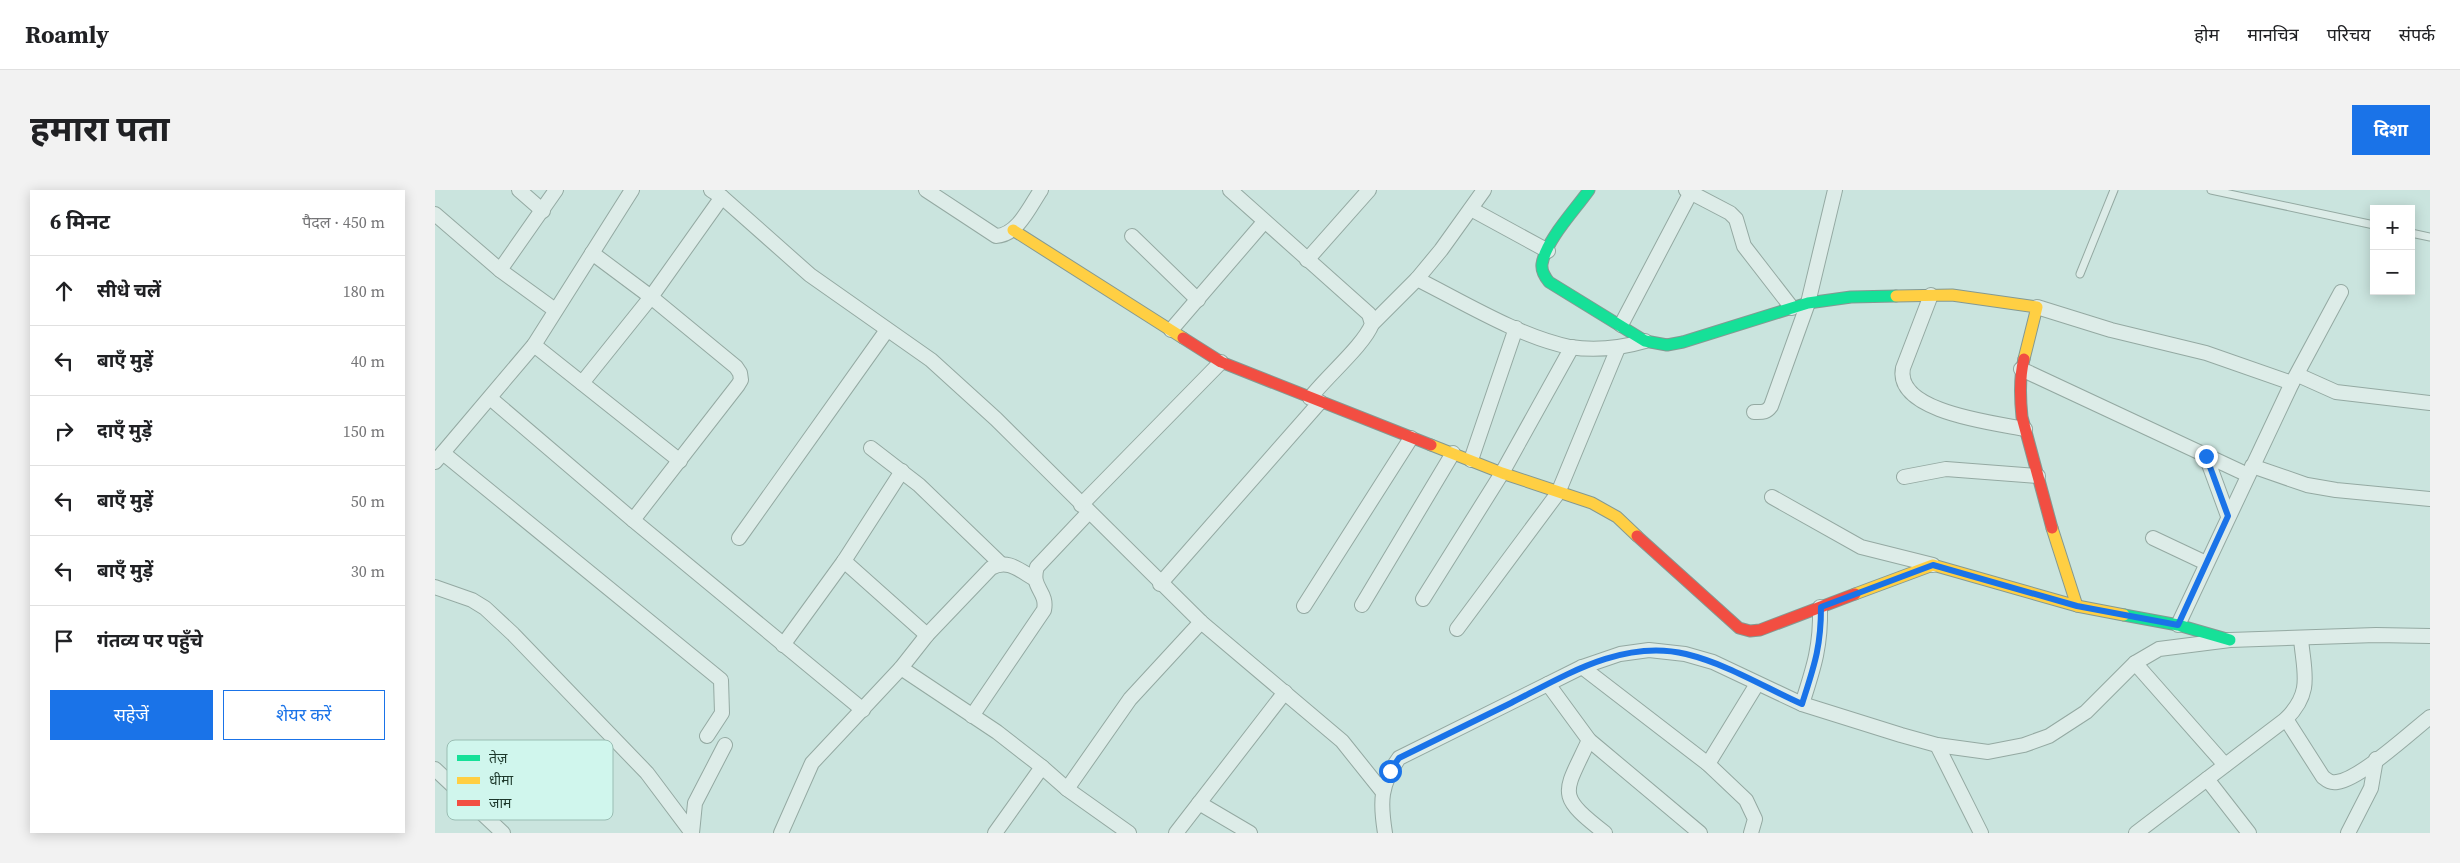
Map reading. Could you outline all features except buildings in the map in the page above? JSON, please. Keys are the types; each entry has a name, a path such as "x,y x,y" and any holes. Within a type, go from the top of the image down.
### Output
{"street":[{"path":"519,190 543,211"},
{"path":"500,270 543,211 555,190"},
{"path":"632,190 534,344 439,458 721,680 722,713 707,736"},
{"path":"926,190 996,236 1006,236 1013,230 1041,190"},
{"path":"1230,190 1369,314 1372,324"},
{"path":"1307,260 1369,190"},
{"path":"1160,584 1315,400 1326,377 1368,333 1372,324 1417,279 1484,190"},
{"path":"1589,190 1548,251 1542,264 1542,272 1549,282 1645,341 1667,345 1683,342 1808,303 1860,297 1952,295 2037,307 2138,338 2206,353 2336,392 2430,403"},
{"path":"1754,412 1768,410 1771,406 1808,303 1835,190"},
{"path":"1621,325 1689,191 1730,213 1735,219 1744,246 1792,308"},
{"path":"582,383 651,297 717,193 809,275 939,367 996,418 1160,584 1201,622 1342,740 1382,791"},
{"path":"1471,208 1548,251"},
{"path":"435,214 500,270 555,310"},
{"path":"1171,330 1264,222"},
{"path":"1013,230 1221,362 1502,473 1558,493 1592,502 1617,517 1739,628 1750,631 1761,630 1933,565"},
{"path":"1132,236 1197,300"},
{"path":"592,253 651,297 720,353 740,373 741,380 738,385 633,520"},
{"path":"1417,279 1545,341 1572,347 1618,348 1645,341"},
{"path":"2178,625 2228,516 2295,379 2341,292"},
{"path":"1931,295 1903,368 1901,376 1907,390 1949,413 2025,429"},
{"path":"2037,307 2021,369 2020,399 2025,429 2077,606"},
{"path":"1471,460 1516,328"},
{"path":"739,538 887,330"},
{"path":"534,344 680,461"},
{"path":"1423,599 1502,473 1572,347"},
{"path":"1457,629 1558,493 1618,348"},
{"path":"972,716 1044,610 1043,595 1035,585 1033,578 1037,567 1085,509 1221,362"},
{"path":"2021,369 2206,456 2250,471 2307,485 2430,500"},
{"path":"490,398 633,520 863,710"},
{"path":"1305,606 1411,438"},
{"path":"871,448 902,471 1000,563 1010,565 1033,578"},
{"path":"1362,604 1453,453"},
{"path":"2206,456 2228,516"},
{"path":"1904,477 1946,469 2038,476"},
{"path":"783,645 844,561 902,471"},
{"path":"1772,497 1861,547 1933,565 2077,606 2178,625 2230,640"},
{"path":"2153,538 2207,563"},
{"path":"844,561 927,635"},
{"path":"781,833 812,763 901,668 927,635 991,568 1000,563"},
{"path":"435,587 472,600 485,608 513,634 647,774 692,833"},
{"path":"1802,704 1821,641 1821,607"},
{"path":"1067,789 1130,700 1201,622"},
{"path":"1385,833 1382,791 1390,771 1399,758 1581,667 1620,654 1649,650 1685,654 1713,662 1802,704 1937,745 1988,752 2024,745 2049,736 2085,712 2135,663 2159,649 2230,640 2376,635 2430,636"},
{"path":"2136,833 2286,719 2299,706 2305,687 2301,639"},
{"path":"2135,663 2225,765"},
{"path":"1581,667 1708,764 1750,805 1755,819 1751,833"},
{"path":"901,668 972,716 1042,767 1067,789 1129,833"},
{"path":"1548,684 1589,740 1700,833"},
{"path":"1708,764 1757,684"},
{"path":"1176,833 1285,692"},
{"path":"2286,719 2323,777 2330,782 2345,780 2376,759 2430,717"},
{"path":"1589,740 1569,782 1568,790 1576,810 1605,833"},
{"path":"692,833 695,802 725,745"},
{"path":"1937,745 1981,833"},
{"path":"2348,833 2371,788 2376,759"},
{"path":"995,833 1042,767"},
{"path":"435,769 447,781"},
{"path":"2207,779 2249,833"},
{"path":"1199,803 1250,833"},
{"path":"487,820 498,831"}],"lane":[{"path":"2080,274 2114,190"},
{"path":"2211,190 2370,223"},
{"path":"2415,233 2430,237"}],"traffic: fast":[{"path":"1589,190 1549,245 1542,264 1543,271 1549,282 1645,341 1667,345 1683,342 1808,303 1851,297 1896,296"},
{"path":"2124,615 2178,625 2230,640"}],"traffic: slow":[{"path":"1013,230 1183,338"},
{"path":"1896,296 1952,295 2037,307 2024,359"},
{"path":"1431,445 1502,473 1592,503 1617,517 1637,536"},
{"path":"2052,528 2077,606"},
{"path":"1855,594 1933,565 2077,606 2124,615"}],"traffic: jam":[{"path":"1183,338 1221,362 1431,445"},
{"path":"2024,359 2020,388 2022,417 2052,528"},
{"path":"1637,536 1739,628 1750,631 1760,630 1855,594"}],"route":[{"path":"1390,771 1399,758 1581,667 1620,654 1649,650 1685,654 1713,662 1802,704 1821,641 1821,607 1933,565 2077,606 2178,625 2228,516 2206,456"}]}
